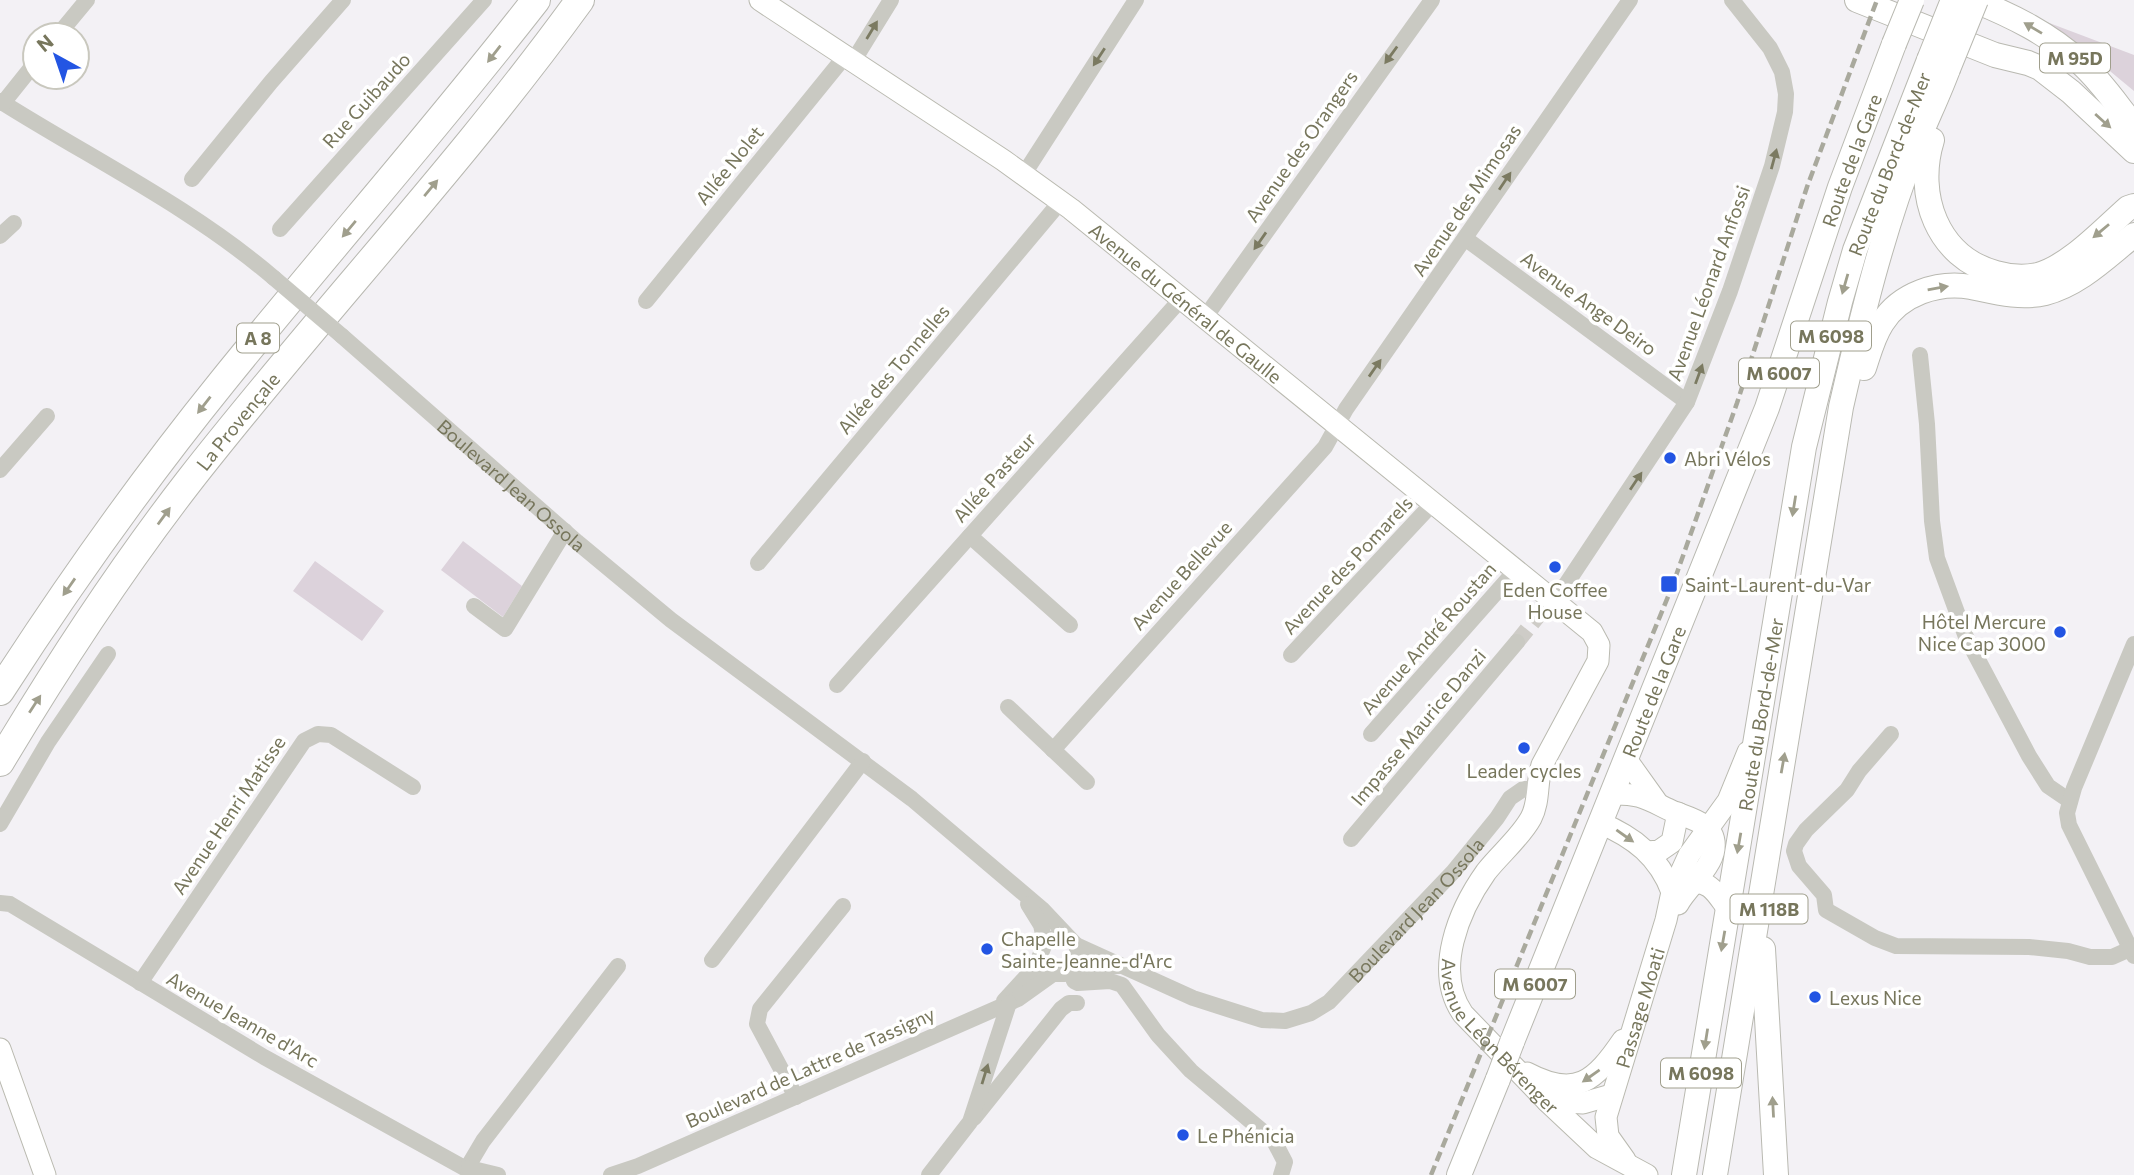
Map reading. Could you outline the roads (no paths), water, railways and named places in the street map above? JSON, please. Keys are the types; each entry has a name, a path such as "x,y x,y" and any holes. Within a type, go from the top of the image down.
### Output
{"highway":[{"name":"La Provençale","path":"0,691 102,541 206,402 470,84 536,0"},
{"name":"La Provençale","path":"0,762 82,631 189,482 456,159 580,0"}],"main road":[{"name":"Avenue du Général de Gaulle","path":"760,0 1061,201 1516,570 1550,604 1592,632 1599,645 1598,660 1542,765 1536,789"},
{"name":"M 95D","path":"1857,0 1995,55 2040,68 2071,92 2134,151"},
{"name":"Route de la Gare","path":"1459,1175 1508,1074 1512,1042 1763,420 1840,187 1912,0"},
{"name":"M 6098","path":"1940,71 1953,0"},
{"name":"M 95D","path":"1975,0 2040,32 2083,65 2134,125"},
{"name":"M 6098","path":"1940,71 1975,0"},
{"path":"1940,71 1938,118 1925,169 1926,190 1941,234 1969,262 1985,270 2020,278 2040,274 2069,259 2134,206"},
{"name":"Route du Bord-de-Mer","path":"1715,1175 1814,580 1833,447 1864,309 1940,71"},
{"name":"Route du Bord-de-Mer","path":"1684,1175 1804,447 1840,302 1872,201 1940,71"},
{"path":"1814,580 1862,371 1876,334 1890,312 1910,297 1938,287 1962,286 2008,294 2042,294 2083,276 2134,235"},
{"name":"Passage Moati","path":"1639,1171 1611,1143 1606,1131 1611,1095 1667,920 1672,892 1689,855 1728,801 1758,727"},
{"path":"1626,759 1656,801"},
{"name":"Avenue Léon Bérenger","path":"1536,789 1537,801 1530,820 1487,871 1466,906 1454,940 1450,963 1451,984 1459,1008 1508,1074 1547,1101 1597,1148 1639,1171"},
{"path":"1611,794 1629,793 1656,801 1708,828"},
{"path":"1648,852 1659,851 1671,842 1678,813"},
{"path":"1600,822 1648,852 1662,869 1672,892"},
{"name":"Passage Moati","path":"1667,920 1691,883 1704,871 1713,856 1714,841 1708,828"},
{"name":"M 118B","path":"1772,830 1774,860 1763,966 1776,1175"},
{"name":"M 118B","path":"1691,883 1707,883 1728,909"},
{"path":"1508,1074 1551,1084 1569,1086 1581,1083 1601,1069 1634,1024"},
{"path":"0,1049 45,1175"},
{"path":"1547,1101 1583,1103 1611,1095"}],"street":[{"path":"70,21 87,0"},
{"path":"192,179 271,82 343,0"},
{"name":"Rue Guibaudo","path":"280,229 484,0"},
{"name":"Allée Nolet","path":"646,301 850,58 891,0"},
{"path":"1024,174 1136,0"},
{"name":"Avenue des Orangers","path":"1206,316 1432,0"},
{"name":"Avenue des Mimosas","path":"1338,425 1346,409 1630,0"},
{"name":"Avenue Léonard Anfossi","path":"1550,604 1687,402 1704,362 1772,166 1785,112 1786,94 1782,72 1770,48 1732,0"},
{"path":"2,102 21,80"},
{"path":"2098,82 2134,111"},
{"name":"Boulevard Jean Ossola","path":"2,102 163,198 274,278 565,531 693,637 912,799 1042,909 1073,942 1121,966 1194,998 1262,1020 1285,1021 1311,1013 1329,1002 1453,872 1510,798 1523,789 1536,789"},
{"name":"Allée des Tonnelles","path":"758,564 1061,201"},
{"path":"0,236 15,223"},
{"name":"Avenue Ange Deiro","path":"1466,239 1687,402"},
{"name":"Allée Pasteur","path":"836,685 1182,298"},
{"path":"1920,355 1937,558 1966,637 2029,756 2048,786 2070,801"},
{"path":"0,470 47,416"},
{"name":"Avenue Bellevue","path":"1053,750 1325,447 1338,425"},
{"name":"Avenue des Pomarels","path":"1291,655 1433,503"},
{"path":"474,606 505,629 565,531"},
{"path":"970,536 1070,625"},
{"name":"Avenue André Roustan","path":"1371,734 1516,570"},
{"name":"Impasse Maurice Danzi","path":"1351,839 1517,642"},
{"path":"1891,734 1859,771 1847,790 1806,830 1796,844 1794,851 1799,866 1824,895 1826,910 1875,938 1896,946 2029,947 2068,951 2090,957 2112,957 2132,952 2069,825 2067,813 2134,644"},
{"path":"0,824 48,742 108,654"},
{"path":"1008,707 1087,782"},
{"name":"Avenue Henri Matisse","path":"140,983 303,741 318,734 331,735 413,787"},
{"path":"712,960 863,761"},
{"name":"Boulevard Jean Ossola","path":"1013,885 1041,925 1042,950"},
{"name":"Avenue Jeanne d'Arc","path":"0,903 10,904 342,1101 472,1171 498,1175"},
{"path":"796,1097 757,1024 760,1009 843,906"},
{"path":"1073,970 1059,975 1046,971 1042,950 1056,937 1073,942 1079,956 1073,970 1073,981 1110,981 1122,985 1158,1035 1191,1071 1281,1150 1285,1162 1281,1175"},
{"name":"Boulevard de Lattre de Tassigny","path":"1004,1005 1026,979 1042,950"},
{"path":"472,1171 483,1141 618,966"},
{"name":"Boulevard Jean Ossola","path":"1073,970 1121,966"},
{"name":"Boulevard de Lattre de Tassigny","path":"611,1175 634,1171 1026,995 1053,974"},
{"path":"929,1175 1060,1009 1069,1003 1077,1003"},
{"path":"970,1122 1004,1005"}],"tunnel":[{"path":"1517,642 1542,611"}],"railway":[{"path":"1431,1175 1672,587 1737,403 1807,187 1877,0"}],"place":[{"name":"Abri Vélos","path":"1670,458"},
{"name":"Eden Coffee House","path":"1555,567"},
{"name":"Saint-Laurent-du-Var","path":"1669,584"},
{"name":"Hôtel Mercure Nice Cap 3000","path":"2060,632"},
{"name":"Leader cycles","path":"1524,748"},
{"name":"Chapelle Sainte-Jeanne-d'Arc","path":"987,949"},
{"name":"Lexus Nice","path":"1815,997"},
{"name":"Le Phénicia","path":"1183,1135"}]}
